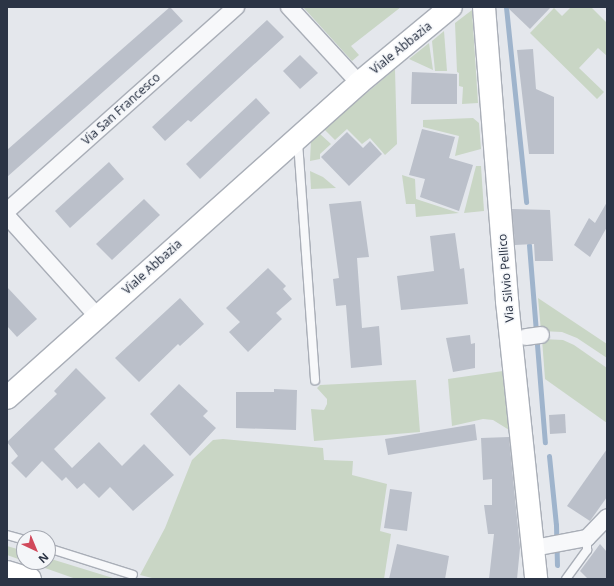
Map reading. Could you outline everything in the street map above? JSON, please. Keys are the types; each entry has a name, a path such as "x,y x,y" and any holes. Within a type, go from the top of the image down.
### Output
{"street":[{"name":"Via San Francesco","path":"7,211 236,7"},
{"path":"289,7 359,83"},
{"name":"Viale Abbazia","path":"7,398 359,83 451,7"},
{"name":"Via Silvio Pellico","path":"484,7 507,301 540,547 536,579"},
{"path":"7,216 97,316"},
{"path":"540,547 587,538 607,517"},
{"path":"7,572 30,579"}],"lane":[{"path":"298,137 315,380"},
{"path":"566,579 587,550 587,538"},
{"path":"56,551 133,575"}],"green space":[{"path":"303,7 401,7 351,46 359,55 352,61"},
{"path":"571,7 591,7 607,23 607,56 598,48 579,68 604,92 597,99 530,33 554,8 562,16"},
{"path":"472,10 478,103 462,104 463,87 459,86 459,73 457,72 455,23"},
{"path":"444,31 447,71 435,71 432,41"},
{"path":"429,43 433,70 409,59"},
{"path":"395,69 397,144 385,155 370,138 362,144 347,129 335,140 324,129"},
{"path":"473,118 479,123 481,149 455,156 459,136 423,127 423,120"},
{"path":"319,133 331,144 320,154 320,159 310,161 311,140"},
{"path":"476,166 481,166 484,211 464,213"},
{"path":"310,171 323,177 336,188 311,189"},
{"path":"402,175 415,179 416,199 459,213 416,217 415,204 406,204"},
{"path":"538,298 607,344 607,358 577,338 562,332 541,331"},
{"path":"542,339 563,340 574,345 607,368 607,423 545,379"},
{"path":"503,371 511,431 493,420 483,419 452,426 448,379"},
{"path":"416,380 420,432 314,441 311,409 324,410 327,404 327,399 317,388 320,385"},
{"path":"223,439 323,448 324,460 353,461 352,475 387,484 380,531 391,534 384,579 156,579 140,575 165,528 192,460 213,440"},
{"path":"7,546 16,549 16,558 7,555"},
{"path":"56,560 116,579 76,579 51,570 56,570"}],"building":[{"path":"170,7 183,21 7,177 7,150"},
{"path":"507,7 551,7 530,29"},
{"path":"267,20 284,37 191,122 188,120 165,141 152,127"},
{"path":"533,49 536,89 554,97 554,154 529,154 517,50"},
{"path":"300,55 318,73 300,89 283,71"},
{"path":"412,72 457,74 457,104 411,104"},
{"path":"256,98 270,113 200,179 186,164"},
{"path":"422,129 455,137 449,158 473,165 459,211 420,197 425,179 409,175"},
{"path":"347,132 363,148 370,141 382,154 349,186 321,157"},
{"path":"109,162 124,179 70,228 55,211"},
{"path":"144,199 160,215 112,260 96,244"},
{"path":"361,201 369,257 357,258 362,328 379,326 382,365 351,368 346,305 336,306 333,279 339,278 329,204"},
{"path":"607,202 607,227 590,257 574,245 589,218 595,223"},
{"path":"512,209 550,210 553,261 535,261 534,244 515,245"},
{"path":"455,233 460,269 464,268 468,304 401,310 397,276 434,271 430,236"},
{"path":"268,268 286,286 283,289 292,299 276,313 282,319 248,352 229,332 240,322 226,308"},
{"path":"7,287 37,319 17,337 7,326"},
{"path":"180,298 204,324 180,346 178,344 139,382 115,358"},
{"path":"470,335 471,344 475,343 475,368 453,372 446,338"},
{"path":"76,368 106,398 54,449 72,468 99,442 122,466 144,444 174,475 133,511 110,487 99,498 84,483 77,489 66,477 62,481 42,461 26,478 11,463 18,456 7,442 57,394 54,391"},
{"path":"179,384 208,411 203,416 216,428 190,456 150,414"},
{"path":"274,389 297,390 296,430 236,428 236,392 274,392"},
{"path":"565,414 566,433 550,434 549,415"},
{"path":"475,424 477,440 388,455 385,439"},
{"path":"509,437 520,548 517,579 489,579 494,534 488,534 484,505 492,505 492,479 483,480 481,438"},
{"path":"607,449 607,497 590,521 567,506"},
{"path":"390,489 412,492 407,531 384,528"},
{"path":"397,544 449,556 445,579 389,579"},
{"path":"600,544 607,552 607,579 588,579 580,571"}],"waterway":[{"path":"506,7 526,202"},
{"path":"529,245 545,442"},
{"path":"549,456 556,525 557,565"}]}
